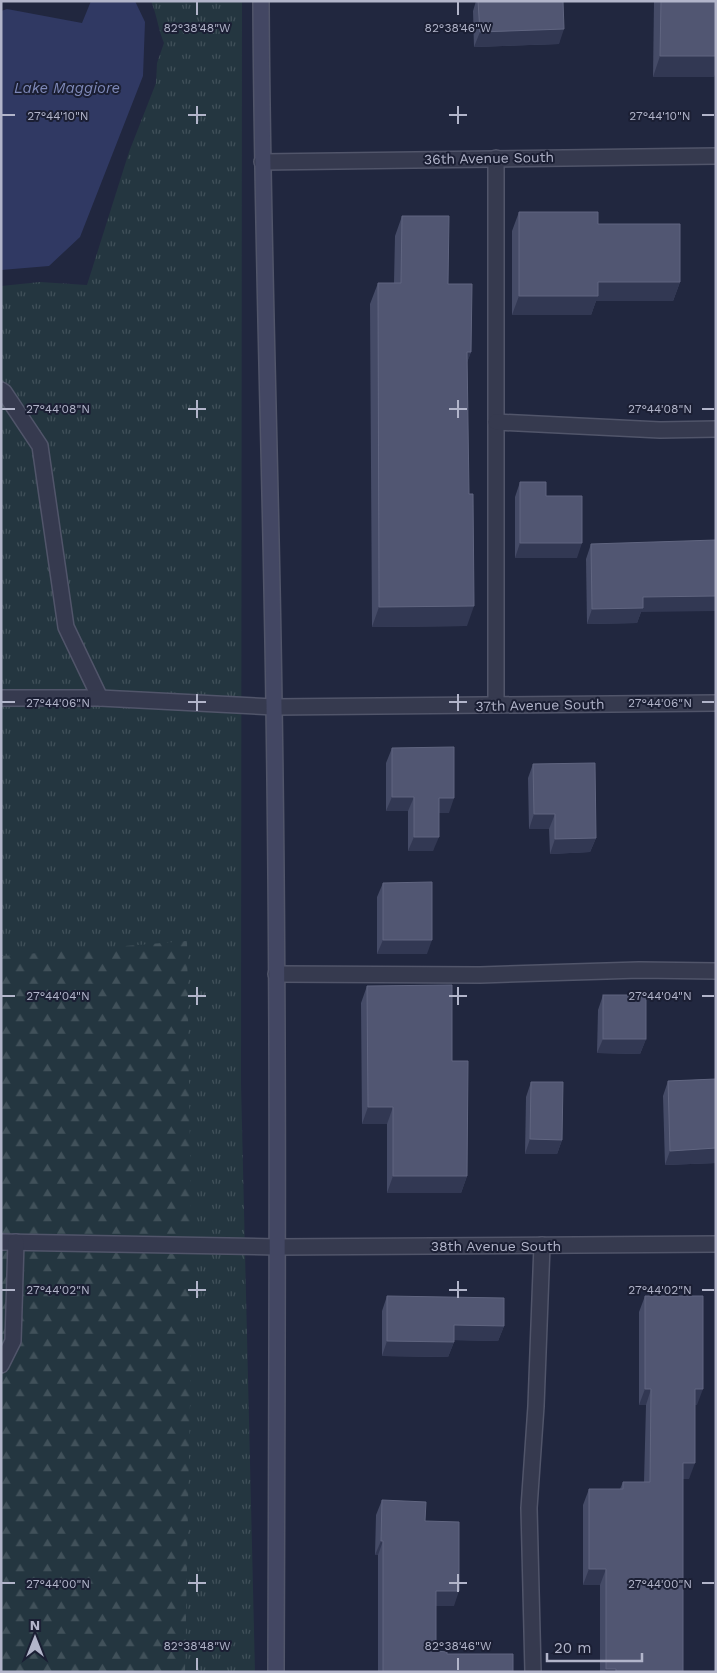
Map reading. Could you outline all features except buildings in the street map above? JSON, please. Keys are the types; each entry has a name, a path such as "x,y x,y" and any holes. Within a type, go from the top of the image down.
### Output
{"main road":[{"path":"261,1 262,162 274,707 277,1247 276,1672"}],"street":[{"name":"36th Avenue South","path":"262,162 716,156"},
{"path":"496,158 496,705"},
{"path":"1,390 40,446 66,627 100,698"},
{"path":"496,422 660,430 716,429"},
{"name":"37th Avenue South","path":"1,698 100,698 274,707 716,703"},
{"path":"276,974 480,974 639,970 716,971"},
{"path":"1,1365 13,1341 8,1242"},
{"name":"38th Avenue South","path":"8,1242 277,1247 716,1244"},
{"path":"533,1672 529,1508 536,1406 542,1245"}],"green space":[{"path":"151,1 242,1 241,1084 255,1672 1,1672 1,286 40,282 87,285 129,152 156,83 157,63 164,43"},
{"path":"187,941 192,1293 185,1672 1,1672 1,956"}],"water":[{"name":"Lake Maggiore","path":"91,1 135,1 145,22 143,76 80,237 49,266 1,270 1,11 7,9 82,23"}]}
